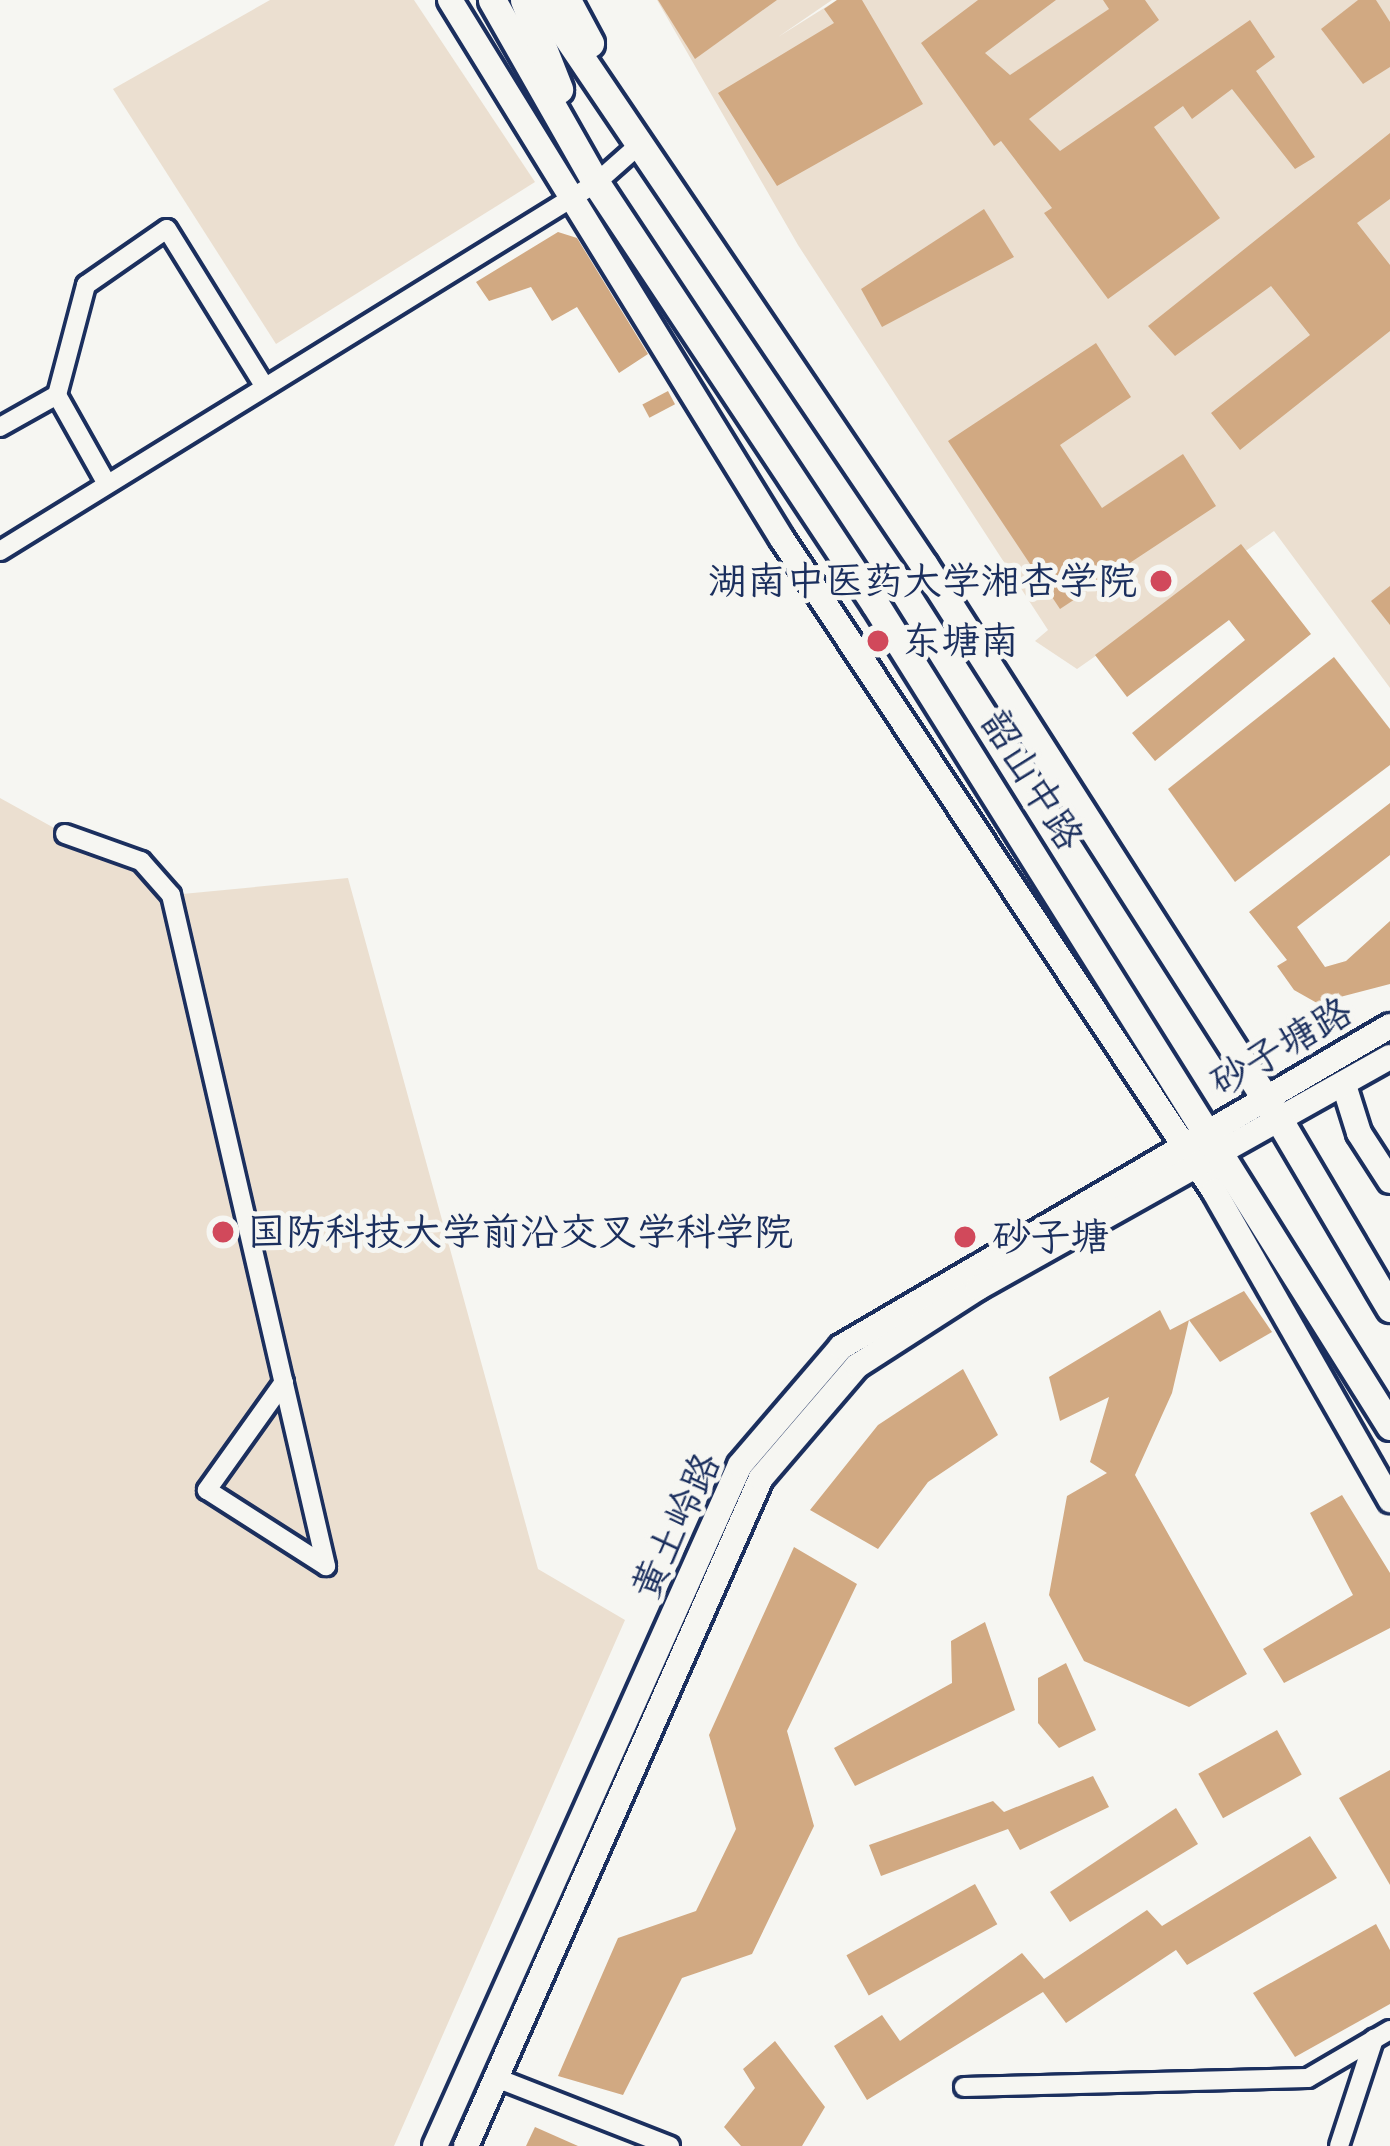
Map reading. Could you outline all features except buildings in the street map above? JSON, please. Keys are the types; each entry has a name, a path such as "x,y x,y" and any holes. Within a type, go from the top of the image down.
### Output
{"main road":[{"name":"韶山中路","path":"493,0 596,183 875,604 1390,1426"},
{"name":"韶山中路","path":"524,0 596,183"},
{"name":"韶山中路","path":"542,0 924,566 1281,1123 1390,1308"},
{"name":"韶山中路","path":"568,0 641,143"}],"street":[{"path":"450,0 782,539 1187,1156 1390,1500"},
{"path":"2,545 596,183 641,143"},
{"path":"107,484 57,395 86,285 167,229 263,384"},
{"path":"0,427 57,395"},
{"path":"65,834 141,860 171,895 295,1428 326,1566 207,1490 284,1382"},
{"name":"砂子塘路","path":"1214,1141 1263,1099 1390,1026"},
{"name":"砂子塘路","path":"1214,1141 1281,1123 1390,1057"},
{"path":"1344,1085 1359,1132 1390,1181"},
{"name":"黄土岭路","path":"435,2146 740,1465 841,1347 1214,1141"},
{"name":"黄土岭路","path":"466,2146 761,1478 857,1366 1187,1156"},
{"path":"964,2087 1308,2078 1382,2035"},
{"path":"1339,2146 1382,2035"},
{"path":"494,2077 670,2146"},
{"path":"606,2146 616,2126"}],"shaded area":[{"path":"270,0 414,0 535,182 276,344 113,89"},
{"path":"657,0 832,0 778,37 837,0 1390,0 1390,688 1274,531 1077,669 1035,641 1048,630 798,245"},
{"name":"国防科技大学前沿交叉学科学院","path":"0,798 65,834 141,861 172,895 348,878 538,1569 625,1620 394,2146 0,2146"}],"place":[{"name":"湖南中医药大学湘杏学院","path":"1161,581"},
{"name":"东塘南","path":"878,641"},
{"name":"国防科技大学前沿交叉学科学院","path":"223,1232"},
{"name":"砂子塘","path":"965,1237"}]}
